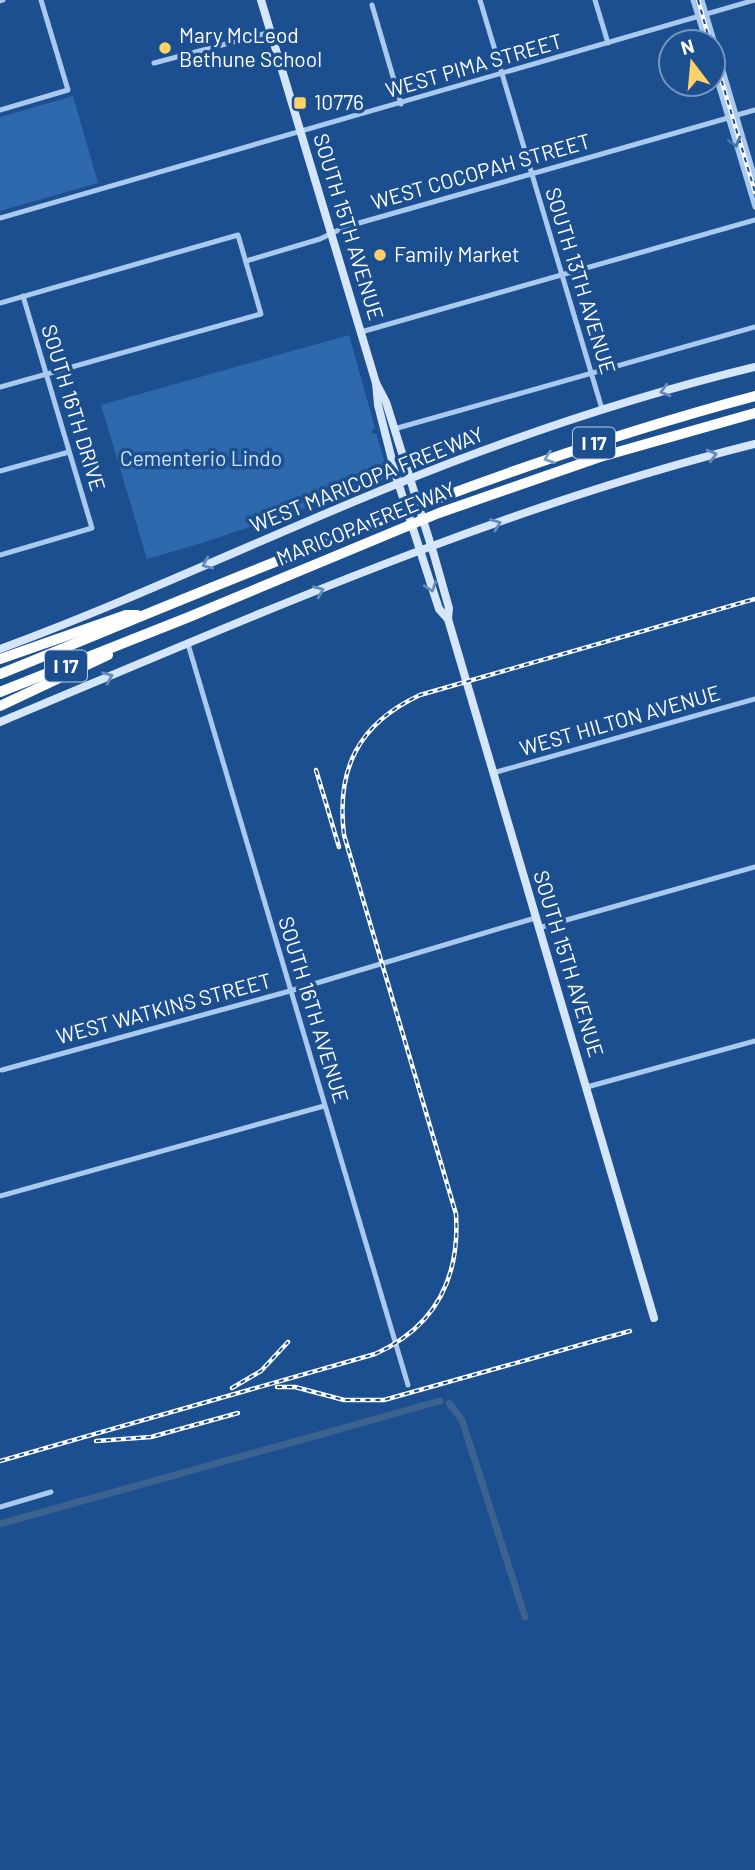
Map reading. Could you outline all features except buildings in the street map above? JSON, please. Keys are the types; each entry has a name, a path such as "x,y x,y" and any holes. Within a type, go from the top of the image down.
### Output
{"highway":[{"name":"MARICOPA FREEWAY","path":"0,674 435,498 553,456 755,396"},
{"name":"MARICOPA FREEWAY","path":"0,692 439,513 600,457 755,413"},
{"path":"0,659 126,615 145,615"},
{"path":"0,706 102,659 133,640"}],"main road":[{"name":"SOUTH 15TH AVENUE","path":"261,0 376,383 378,405 411,479 432,548 449,608 448,619 654,1318"},
{"name":"WEST MARICOPA FREEWAY","path":"0,649 73,622 411,479 602,409 755,367"},
{"name":"SOUTH 15TH AVENUE","path":"390,430 398,484 439,609 448,619"},
{"path":"0,722 419,551 615,483 755,444"}],"street":[{"path":"0,110 68,90 41,0"},
{"name":"SOUTH 13TH AVENUE","path":"480,0 602,409"},
{"path":"596,0 608,43"},
{"path":"693,0 702,28"},
{"path":"702,0 755,178"},
{"name":"WEST PIMA STREET","path":"0,218 755,0"},
{"path":"372,5 401,104"},
{"path":"154,63 271,32"},
{"path":"722,98 755,207"},
{"path":"737,115 755,110"},
{"name":"WEST COCOPAH STREET","path":"246,261 332,235 339,229 728,117"},
{"path":"361,332 755,220"},
{"path":"0,303 238,235 261,314 0,387"},
{"name":"SOUTH 16TH DRIVE","path":"0,555 92,528 23,296"},
{"path":"390,430 755,327"},
{"path":"0,471 69,452"},
{"name":"SOUTH 16TH AVENUE","path":"188,644 408,1385"},
{"name":"WEST HILTON AVENUE","path":"494,773 755,699"},
{"path":"538,928 755,867"},
{"name":"WEST WATKINS STREET","path":"2,1070 290,991 536,918"},
{"path":"586,1087 755,1041"},
{"path":"0,1196 324,1106"},
{"path":"0,1507 51,1492"}],"green space":[{"path":"73,96 98,183 0,211 0,117"},
{"name":"Cementerio Lindo","path":"349,335 375,428 372,430 373,434 376,433 388,473 379,483 147,559 101,405"}],"waterway":[{"path":"0,1524 440,1401"},
{"path":"449,1403 462,1420 525,1617"}],"railway":[{"path":"698,0 706,28"},
{"path":"727,98 755,192"},
{"path":"0,1461 375,1354 414,1330 428,1315 448,1280 456,1238 456,1214 344,835 344,789 348,769 356,751 381,720 420,695 755,599"},
{"path":"316,770 339,847"},
{"path":"277,1387 295,1387 344,1400 384,1400 630,1331"},
{"path":"232,1388 261,1371 288,1342"},
{"path":"96,1441 151,1437 238,1413"}],"place":[{"name":"Mary McLeod Bethune School","path":"165,48"},
{"name":"10776","path":"300,103"},
{"name":"Family Market","path":"380,255"}]}
